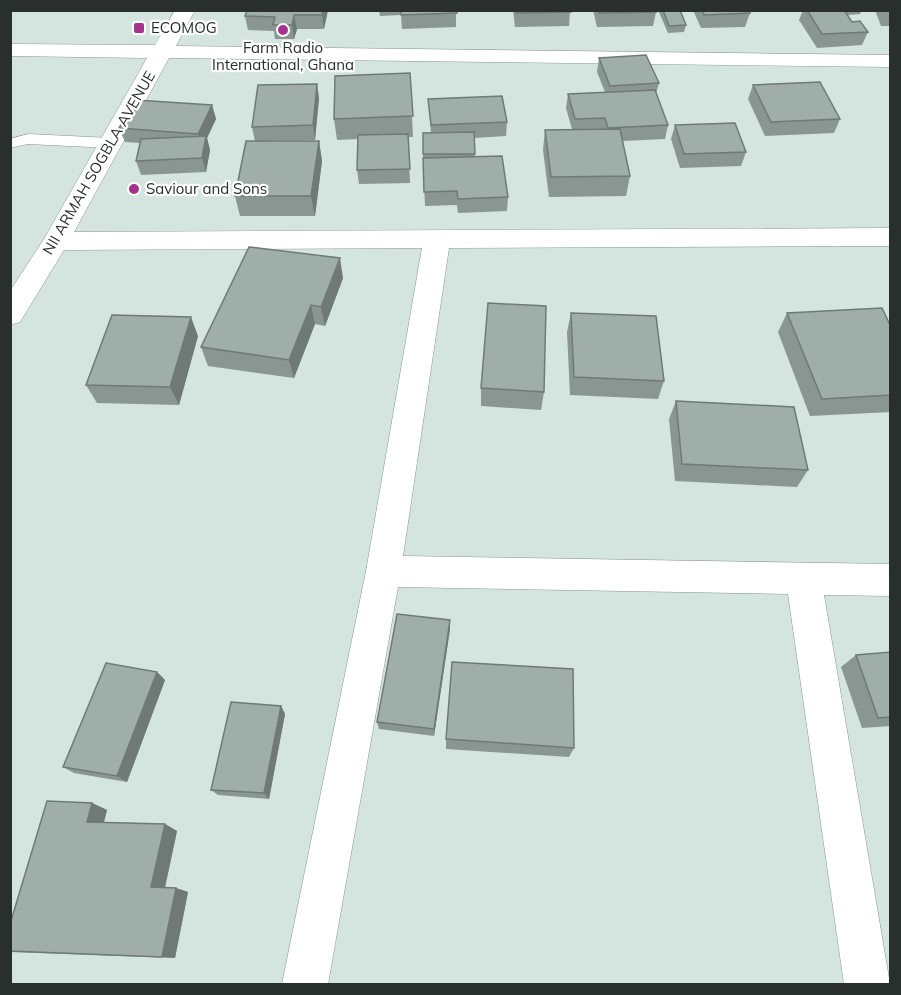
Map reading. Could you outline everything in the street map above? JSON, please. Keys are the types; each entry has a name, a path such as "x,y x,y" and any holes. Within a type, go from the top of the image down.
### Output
{"street":[{"name":"NII ARMAH SOGBLA AVENUE","path":"10,315 56,241 185,10"},
{"path":"10,50 161,54 891,61"},
{"path":"56,241 891,237"},
{"path":"305,984 383,571 437,240"},
{"path":"383,571 891,580"},
{"path":"804,580 867,984"}],"lane":[{"path":"10,144 28,139 111,143"}],"building":[{"path":"247,10 323,10 322,15 294,15 292,25 273,25 275,17 245,16"},
{"path":"401,10 456,10 457,13 401,15"},
{"path":"516,10 570,10 571,12 516,13"},
{"path":"599,10 655,10 656,12 599,13"},
{"path":"663,10 680,10 686,25 669,26"},
{"path":"703,10 748,10 750,13 704,15"},
{"path":"807,10 844,10 852,22 860,21 868,32 822,34"},
{"path":"646,55 659,83 610,86 599,58"},
{"path":"410,73 413,116 334,119 335,76"},
{"path":"820,82 840,119 771,122 753,85"},
{"path":"317,84 313,125 252,127 258,85"},
{"path":"655,90 668,125 608,128 605,118 575,119 568,94"},
{"path":"502,96 507,122 431,125 428,99"},
{"path":"135,100 212,105 198,134 119,128"},
{"path":"735,123 746,152 684,154 675,125"},
{"path":"620,129 630,176 551,177 545,130"},
{"path":"474,132 475,154 423,154 423,133"},
{"path":"408,134 410,169 357,170 358,135"},
{"path":"206,136 202,158 136,161 141,139"},
{"path":"246,141 319,141 311,196 235,196"},
{"path":"502,156 508,197 458,199 457,191 424,192 423,158"},
{"path":"249,247 340,258 321,307 311,305 289,360 201,347"},
{"path":"488,303 546,306 544,392 481,388"},
{"path":"882,308 891,327 891,395 822,399 787,313"},
{"path":"571,313 656,316 664,381 574,377"},
{"path":"112,315 191,317 170,387 86,385"},
{"path":"676,401 794,407 808,470 682,464"},
{"path":"397,614 450,620 434,729 377,722"},
{"path":"891,652 891,717 878,718 856,655"},
{"path":"452,662 573,669 574,748 446,739"},
{"path":"106,663 157,672 117,776 63,767"},
{"path":"231,702 281,706 264,793 211,790"},
{"path":"47,801 92,803 87,822 165,824 151,887 176,888 162,957 10,951 10,924"}],"place":[{"name":"ECOMOG","path":"139,28"},
{"name":"Farm Radio International, Ghana","path":"283,30"},
{"name":"Saviour and Sons","path":"134,189"}]}
